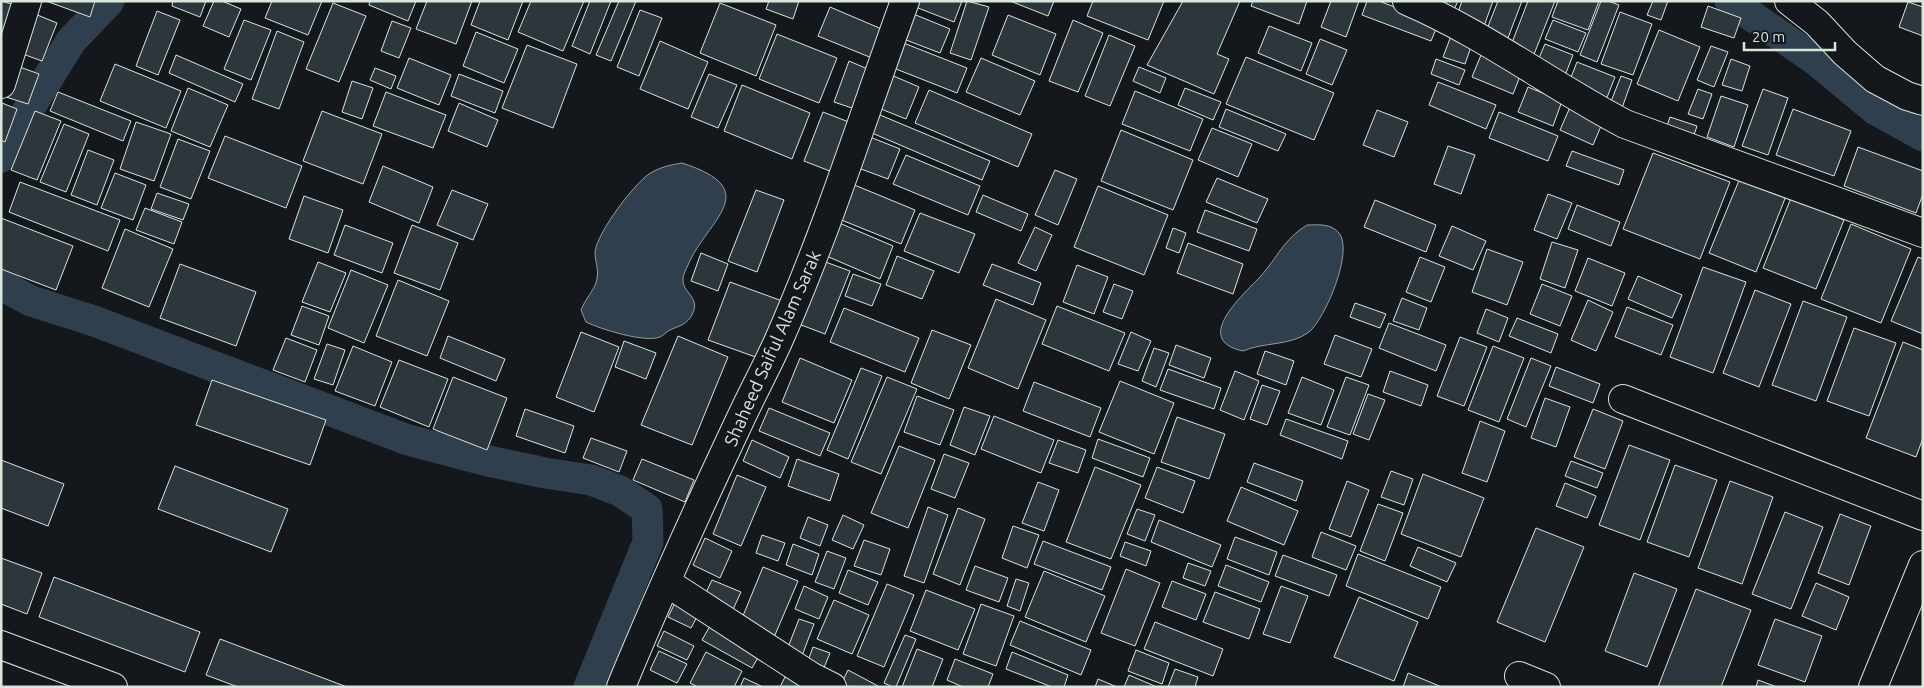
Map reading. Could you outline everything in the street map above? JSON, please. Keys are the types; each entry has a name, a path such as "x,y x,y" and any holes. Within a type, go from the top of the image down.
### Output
{"street":[{"path":"1,84 27,1"},
{"name":"Shaheed Saiful Alam Sarak","path":"621,687 666,582 777,344 821,240 850,152 905,1"},
{"path":"1407,1 1451,22 1535,71 1580,100 1625,124 1923,233"},
{"path":"1789,1 1818,23 1845,53 1875,79 1907,96 1923,101"},
{"path":"1623,399 1923,516"},
{"path":"1873,687 1923,565"},
{"path":"666,582 812,678 832,687"},
{"path":"1,645 113,687"},
{"path":"1519,676 1546,687"}],"water":[{"path":"682,163 707,173 721,184 726,195 724,207 697,249 683,279 683,283 695,305 690,317 683,324 660,337 653,338 634,337 586,322 581,310 596,283 595,252 602,233 617,210 642,180 657,170"},
{"path":"1307,225 1324,225 1332,228 1339,233 1343,242 1343,254 1336,284 1323,314 1309,332 1294,340 1259,346 1243,351 1228,345 1221,337 1221,327 1226,316 1243,294 1266,270 1286,243"}],"building":[{"path":"1,1 15,5 1,39"},
{"path":"46,1 95,1 90,17"},
{"path":"173,1 206,1 200,17 172,6"},
{"path":"214,1 222,1 241,9 229,37 203,26"},
{"path":"272,1 322,1 308,35 265,18"},
{"path":"370,1 416,1 408,21 369,5"},
{"path":"427,1 472,1 456,44 416,29"},
{"path":"480,1 523,1 508,40 471,25"},
{"path":"531,1 584,1 563,51 518,32"},
{"path":"590,1 611,1 590,54 572,46"},
{"path":"619,1 636,1 611,61 596,55"},
{"path":"769,1 799,1 793,19 766,9"},
{"path":"915,1 962,1 954,22 913,6"},
{"path":"967,1 989,7 971,60 950,53"},
{"path":"1010,1 1054,1 1048,16"},
{"path":"1093,1 1164,1 1148,40 1087,16"},
{"path":"1183,1 1240,1 1217,54 1229,59 1214,94 1147,65"},
{"path":"1253,1 1307,1 1299,24 1251,6"},
{"path":"1331,1 1359,1 1346,37 1321,27"},
{"path":"1367,1 1379,1 1438,24 1431,41 1362,15"},
{"path":"1416,1 1458,1 1451,16"},
{"path":"1462,1 1493,1 1483,29 1456,18"},
{"path":"1498,1 1522,1 1506,43 1485,34"},
{"path":"1528,1 1555,1 1531,62 1508,53"},
{"path":"1558,1 1599,1 1588,30 1552,17"},
{"path":"1601,1 1608,1 1619,5 1597,62 1580,55"},
{"path":"1653,1 1668,1 1661,20 1647,15"},
{"path":"1908,2 1923,7 1923,36 1899,27"},
{"path":"333,3 366,16 339,82 306,69"},
{"path":"720,3 776,25 756,76 700,53"},
{"path":"1708,6 1741,18 1734,38 1701,27"},
{"path":"830,7 884,30 872,58 818,36"},
{"path":"640,10 662,18 639,76 617,67"},
{"path":"157,11 180,20 158,75 136,66"},
{"path":"1620,12 1652,24 1633,75 1601,64"},
{"path":"911,13 950,29 940,53 901,38"},
{"path":"35,14 57,23 42,61 20,53"},
{"path":"1008,15 1056,34 1040,75 992,55"},
{"path":"244,20 271,30 251,80 224,69"},
{"path":"1073,20 1103,33 1078,92 1049,81"},
{"path":"1553,20 1586,33 1578,52 1545,39"},
{"path":"392,21 411,28 399,58 381,51"},
{"path":"1269,26 1312,43 1301,71 1258,53"},
{"path":"1659,30 1700,47 1678,101 1637,84"},
{"path":"277,31 304,42 279,109 252,99"},
{"path":"476,32 518,49 504,83 463,66"},
{"path":"777,34 837,58 819,103 759,79"},
{"path":"1109,35 1135,46 1110,106 1085,96"},
{"path":"1451,36 1472,44 1465,64 1443,57"},
{"path":"1320,39 1347,50 1332,85 1306,74"},
{"path":"660,41 708,62 688,109 640,89"},
{"path":"901,42 967,68 957,93 891,67"},
{"path":"1545,44 1573,55 1564,78 1535,67"},
{"path":"527,45 577,64 553,128 502,108"},
{"path":"1711,46 1728,52 1714,87 1697,80"},
{"path":"176,55 243,84 235,102 169,73"},
{"path":"1481,55 1522,71 1513,94 1472,77"},
{"path":"1246,57 1334,93 1314,140 1226,104"},
{"path":"409,58 451,75 439,105 397,88"},
{"path":"981,58 1035,81 1020,115 966,92"},
{"path":"1436,59 1465,70 1459,85 1431,74"},
{"path":"1731,59 1750,66 1742,91 1722,85"},
{"path":"849,61 870,70 855,109 834,102"},
{"path":"1577,62 1615,77 1606,100 1568,85"},
{"path":"115,64 181,91 166,128 100,101"},
{"path":"17,66 39,74 28,104 6,97"},
{"path":"1139,67 1166,78 1160,93 1133,81"},
{"path":"375,68 396,76 391,89 370,80"},
{"path":"459,74 503,91 495,113 451,96"},
{"path":"709,74 737,85 718,128 691,117"},
{"path":"889,74 919,87 906,119 876,107"},
{"path":"1621,76 1632,80 1622,108 1610,104"},
{"path":"352,81 373,88 362,119 342,112"},
{"path":"1438,82 1496,105 1486,129 1429,105"},
{"path":"742,85 810,113 792,159 724,131"},
{"path":"1528,87 1562,101 1553,126 1518,112"},
{"path":"188,88 228,105 210,147 171,131"},
{"path":"1185,88 1221,102 1213,120 1178,105"},
{"path":"1698,89 1712,94 1703,119 1688,114"},
{"path":"1763,89 1788,98 1768,155 1742,146"},
{"path":"929,90 1032,134 1018,167 915,123"},
{"path":"1135,91 1203,119 1190,151 1122,124"},
{"path":"58,92 131,121 123,141 50,111"},
{"path":"386,92 446,115 433,148 373,126"},
{"path":"1721,96 1748,105 1734,147 1707,137"},
{"path":"2,103 17,109 5,142 1,140"},
{"path":"459,103 498,120 487,147 448,131"},
{"path":"1571,105 1604,119 1593,145 1560,130"},
{"path":"1226,109 1286,134 1278,151 1219,127"},
{"path":"1793,109 1851,131 1834,176 1776,155"},
{"path":"1377,110 1408,122 1394,157 1363,145"},
{"path":"35,111 61,121 37,180 11,170"},
{"path":"322,111 382,134 363,184 303,161"},
{"path":"823,112 854,124 835,173 804,161"},
{"path":"1499,112 1558,136 1548,161 1489,138"},
{"path":"880,115 990,161 982,180 872,133"},
{"path":"1670,117 1697,126 1693,138 1666,129"},
{"path":"136,122 171,134 154,181 120,169"},
{"path":"64,124 89,134 66,192 40,182"},
{"path":"1212,128 1252,144 1238,177 1198,160"},
{"path":"1121,130 1193,160 1173,210 1101,181"},
{"path":"865,135 900,149 888,179 853,166"},
{"path":"225,136 302,166 286,208 208,178"},
{"path":"178,139 210,151 191,199 160,187"},
{"path":"1448,146 1475,155 1461,194 1434,184"},
{"path":"1858,147 1923,171 1923,194 1916,213 1844,186"},
{"path":"88,150 114,160 97,205 71,195"},
{"path":"1572,151 1624,170 1619,185 1566,166"},
{"path":"1653,153 1730,182 1700,259 1623,229"},
{"path":"906,155 980,186 968,215 893,184"},
{"path":"383,166 433,187 419,223 369,202"},
{"path":"1055,170 1077,179 1058,225 1035,215"},
{"path":"115,173 146,185 133,220 101,208"},
{"path":"1217,178 1268,199 1257,223 1206,202"},
{"path":"1740,178 1786,196 1756,272 1709,253"},
{"path":"20,182 120,220 108,251 9,212"},
{"path":"852,184 915,210 901,244 839,219"},
{"path":"1098,186 1168,215 1144,275 1074,247"},
{"path":"452,190 488,204 473,240 437,225"},
{"path":"756,190 784,200 757,272 728,261"},
{"path":"157,193 189,204 183,220 151,209"},
{"path":"1548,194 1572,203 1557,239 1534,230"},
{"path":"983,195 1028,214 1021,231 976,212"},
{"path":"304,196 343,210 328,253 289,239"},
{"path":"1791,198 1844,220 1816,289 1763,268"},
{"path":"1375,200 1436,225 1426,252 1364,227"},
{"path":"1577,205 1620,222 1611,246 1568,229"},
{"path":"145,208 182,222 174,244 136,230"},
{"path":"1205,210 1257,229 1249,251 1197,232"},
{"path":"920,213 975,234 959,273 904,251"},
{"path":"1,218 73,246 56,290 1,269"},
{"path":"837,222 893,246 880,279 824,255"},
{"path":"1851,224 1911,249 1881,323 1821,299"},
{"path":"345,225 393,243 382,273 334,255"},
{"path":"412,225 458,243 440,290 394,273"},
{"path":"1452,226 1486,241 1473,270 1439,256"},
{"path":"1035,227 1052,235 1036,271 1018,263"},
{"path":"1173,228 1186,233 1179,253 1166,248"},
{"path":"125,229 173,249 149,307 102,288"},
{"path":"1552,242 1578,250 1565,288 1540,279"},
{"path":"1188,243 1243,264 1233,294 1177,273"},
{"path":"1487,249 1523,262 1507,305 1472,292"},
{"path":"701,253 728,264 718,291 691,281"},
{"path":"897,256 934,271 922,299 886,285"},
{"path":"1420,257 1445,267 1431,302 1406,292"},
{"path":"1918,257 1923,259 1923,334 1891,321"},
{"path":"1588,258 1625,273 1612,306 1575,291"},
{"path":"820,260 850,271 825,334 796,323"},
{"path":"318,262 346,273 330,312 302,302"},
{"path":"180,264 256,292 236,346 160,318"},
{"path":"992,264 1041,283 1033,305 983,285"},
{"path":"1077,265 1108,277 1094,314 1063,302"},
{"path":"1703,267 1746,282 1713,373 1670,357"},
{"path":"351,270 388,285 364,343 328,328"},
{"path":"853,274 881,284 872,306 845,296"},
{"path":"1638,276 1682,295 1672,318 1628,299"},
{"path":"398,280 449,301 427,356 376,336"},
{"path":"730,282 785,302 764,360 708,340"},
{"path":"1114,284 1133,291 1122,319 1103,312"},
{"path":"1542,284 1572,296 1560,326 1530,314"},
{"path":"1755,290 1791,304 1759,387 1723,373"},
{"path":"1402,298 1427,308 1419,330 1393,321"},
{"path":"996,299 1046,320 1018,389 968,368"},
{"path":"1588,300 1613,312 1596,351 1571,340"},
{"path":"1803,301 1847,317 1816,401 1772,385"},
{"path":"1355,303 1386,314 1380,328 1350,317"},
{"path":"302,306 329,316 319,345 291,335"},
{"path":"1057,306 1125,333 1109,371 1042,344"},
{"path":"1627,307 1673,325 1661,355 1615,337"},
{"path":"844,308 919,338 905,372 830,342"},
{"path":"1486,309 1508,318 1499,342 1477,333"},
{"path":"1517,318 1558,334 1551,353 1509,336"},
{"path":"1389,323 1446,345 1436,371 1379,348"},
{"path":"1854,328 1896,343 1869,416 1827,401"},
{"path":"932,330 971,345 949,399 911,383"},
{"path":"581,332 619,347 594,412 556,397"},
{"path":"1131,332 1151,341 1138,371 1118,364"},
{"path":"1335,335 1372,349 1361,377 1324,364"},
{"path":"448,336 505,359 496,381 440,358"},
{"path":"678,336 728,357 692,445 641,425"},
{"path":"1460,337 1487,347 1464,406 1437,396"},
{"path":"286,338 317,350 305,382 273,370"},
{"path":"624,341 656,353 646,379 615,367"},
{"path":"1903,342 1923,350 1923,438 1916,457 1866,438"},
{"path":"327,344 345,350 333,385 314,379"},
{"path":"1176,345 1211,358 1204,378 1169,365"},
{"path":"353,346 392,362 375,406 335,391"},
{"path":"1493,346 1524,358 1499,422 1468,410"},
{"path":"1154,348 1169,353 1156,387 1142,381"},
{"path":"1265,351 1294,361 1286,385 1257,374"},
{"path":"800,358 852,380 834,423 782,402"},
{"path":"1531,358 1551,366 1526,427 1507,419"},
{"path":"399,360 448,379 429,427 380,407"},
{"path":"1556,367 1600,384 1593,403 1549,386"},
{"path":"861,368 882,376 848,459 827,450"},
{"path":"1168,369 1221,388 1214,409 1160,390"},
{"path":"1235,371 1259,381 1244,420 1220,410"},
{"path":"1390,371 1428,385 1421,406 1383,392"},
{"path":"453,377 507,398 487,450 433,429"},
{"path":"887,377 917,389 881,474 851,462"},
{"path":"1302,377 1334,390 1321,425 1288,413"},
{"path":"1346,377 1369,385 1350,435 1327,427"},
{"path":"212,380 326,420 310,465 196,425"},
{"path":"1120,381 1174,403 1154,454 1099,432"},
{"path":"1034,382 1101,408 1090,437 1023,411"},
{"path":"1262,385 1280,391 1267,425 1250,419"},
{"path":"1368,394 1385,400 1369,440 1353,434"},
{"path":"917,396 954,410 940,445 904,432"},
{"path":"1545,398 1570,407 1556,447 1531,438"},
{"path":"964,407 990,416 975,455 950,445"},
{"path":"769,408 830,433 820,456 759,431"},
{"path":"525,409 574,426 565,453 516,436"},
{"path":"1593,409 1623,421 1605,469 1574,457"},
{"path":"994,416 1054,440 1041,473 981,449"},
{"path":"1177,417 1225,434 1209,479 1161,462"},
{"path":"1286,419 1348,441 1342,459 1280,435"},
{"path":"1480,421 1505,431 1487,482 1462,473"},
{"path":"591,438 627,451 619,472 583,458"},
{"path":"1098,439 1150,458 1143,477 1092,458"},
{"path":"752,440 789,457 780,478 743,461"},
{"path":"1058,440 1086,450 1078,473 1049,463"},
{"path":"1629,445 1670,460 1640,540 1599,525"},
{"path":"899,446 935,460 908,528 871,513"},
{"path":"944,454 969,463 955,498 931,489"},
{"path":"642,459 694,480 685,502 633,480"},
{"path":"797,459 839,474 830,501 788,486"},
{"path":"1,460 64,484 48,526 1,508"},
{"path":"1571,461 1603,473 1597,488 1565,476"},
{"path":"1254,463 1303,481 1296,501 1247,482"},
{"path":"1675,465 1717,480 1689,557 1647,542"},
{"path":"175,466 288,509 271,552 158,509"},
{"path":"1095,467 1141,485 1111,559 1066,542"},
{"path":"1157,467 1195,481 1183,513 1145,498"},
{"path":"1391,471 1413,479 1404,505 1381,497"},
{"path":"1423,474 1484,498 1461,557 1401,534"},
{"path":"737,475 766,487 741,546 713,534"},
{"path":"1347,481 1369,490 1351,537 1329,529"},
{"path":"1730,481 1773,497 1742,584 1698,568"},
{"path":"1038,482 1059,490 1044,531 1022,523"},
{"path":"1565,483 1596,496 1587,518 1556,506"},
{"path":"1241,487 1298,511 1284,545 1227,521"},
{"path":"1378,504 1403,513 1385,561 1360,551"},
{"path":"928,507 948,515 924,583 904,576"},
{"path":"958,508 985,519 960,585 933,574"},
{"path":"1137,509 1155,515 1145,541 1127,534"},
{"path":"1785,512 1823,527 1791,609 1752,594"},
{"path":"1840,514 1871,526 1849,585 1818,573"},
{"path":"843,515 864,525 853,549 832,540"},
{"path":"808,517 828,525 820,546 800,538"},
{"path":"1159,520 1221,545 1212,567 1151,542"},
{"path":"1013,526 1039,535 1027,568 1002,558"},
{"path":"1536,528 1584,547 1545,642 1497,622"},
{"path":"1321,532 1356,546 1346,570 1312,557"},
{"path":"762,535 785,543 778,561 756,553"},
{"path":"1235,537 1277,552 1269,575 1227,559"},
{"path":"705,538 732,551 720,578 693,565"},
{"path":"864,540 890,549 881,575 854,566"},
{"path":"1043,541 1111,567 1102,590 1034,564"},
{"path":"1125,542 1151,551 1146,566 1120,556"},
{"path":"793,544 819,554 812,575 786,565"},
{"path":"1418,547 1456,563 1447,582 1410,566"},
{"path":"827,551 846,558 834,589 815,582"},
{"path":"1358,554 1441,587 1428,619 1346,586"},
{"path":"1283,555 1337,575 1329,596 1275,576"},
{"path":"1,558 42,573 27,614 1,604"},
{"path":"1188,563 1211,571 1205,586 1183,578"},
{"path":"1226,565 1269,582 1261,602 1218,586"},
{"path":"975,566 1008,578 999,602 966,590"},
{"path":"763,567 798,581 772,642 738,628"},
{"path":"1126,569 1160,583 1135,646 1101,633"},
{"path":"848,570 878,582 868,605 839,593"},
{"path":"1044,571 1105,596 1086,642 1025,617"},
{"path":"1634,573 1677,589 1647,667 1605,651"},
{"path":"54,577 200,632 185,672 39,617"},
{"path":"1016,579 1029,583 1020,611 1007,606"},
{"path":"712,580 741,592 730,616 701,603"},
{"path":"1172,581 1206,594 1196,620 1162,607"},
{"path":"1816,583 1849,597 1836,630 1802,616"},
{"path":"887,584 914,595 884,667 857,656"},
{"path":"804,586 828,597 819,619 795,609"},
{"path":"1281,586 1308,596 1290,643 1263,634"},
{"path":"1696,589 1751,610 1721,687 1658,687"},
{"path":"926,590 975,609 958,650 910,631"},
{"path":"1215,592 1260,609 1249,639 1203,622"},
{"path":"1359,597 1418,622 1394,681 1334,657"},
{"path":"834,600 869,615 852,654 817,639"},
{"path":"676,601 699,613 691,628 668,617"},
{"path":"981,604 1014,616 996,666 963,654"},
{"path":"799,619 814,624 800,661 785,655"},
{"path":"1775,619 1822,636 1805,682 1758,665"},
{"path":"1020,621 1091,650 1081,675 1010,645"},
{"path":"1155,622 1223,649 1213,676 1144,649"},
{"path":"710,626 760,654 752,668 702,640"},
{"path":"664,631 694,646 687,660 657,646"},
{"path":"905,635 916,639 896,687 893,687 884,683"},
{"path":"220,639 347,687 238,687 206,675"},
{"path":"813,647 830,653 821,675 805,669"},
{"path":"917,649 943,659 932,687 902,687"},
{"path":"1136,650 1169,663 1162,684 1128,671"},
{"path":"659,651 687,664 677,683 650,670"},
{"path":"706,652 742,671 734,687 698,687 690,683"},
{"path":"1012,652 1068,675 1064,687 1052,687 1006,669"},
{"path":"955,659 993,674 988,687 963,687 947,680"},
{"path":"1175,669 1198,677 1195,687 1168,687"},
{"path":"848,670 878,686 878,687 840,686"},
{"path":"788,671 823,687 780,687"},
{"path":"1408,673 1442,687 1403,687"},
{"path":"1129,675 1157,687 1124,687"},
{"path":"744,678 761,686 761,687 740,687"},
{"path":"1098,679 1117,687 1095,687"},
{"path":"1758,680 1777,687 1756,687"}],"waterway":[{"path":"1,157 71,41 109,1"},
{"path":"1730,1 1817,61 1876,110 1923,136"},
{"path":"1,285 31,301 94,321 408,440 484,460 545,473 591,480 620,491 647,509 648,542 589,687"}]}
